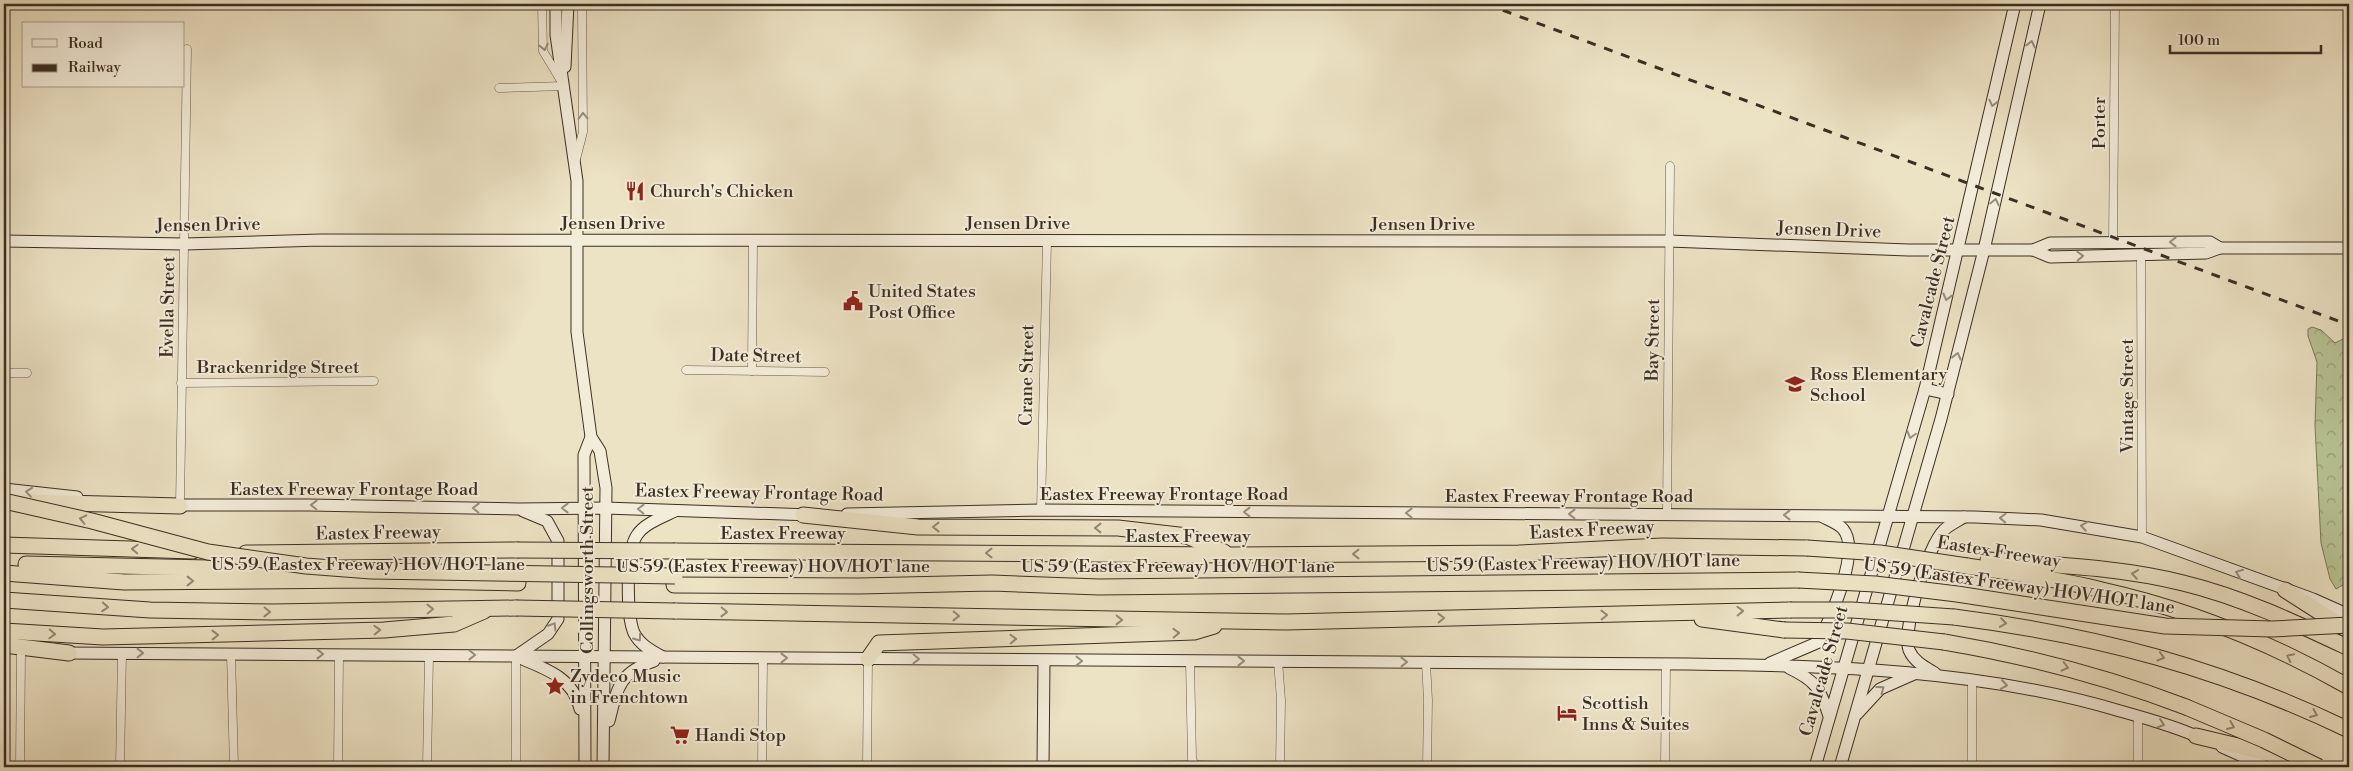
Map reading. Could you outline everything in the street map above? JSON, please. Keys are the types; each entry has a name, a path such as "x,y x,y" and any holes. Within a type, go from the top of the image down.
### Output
{"highway":[{"path":"4,501 180,506"},
{"path":"4,501 92,521 208,552 260,561 372,571"},
{"path":"803,515 918,527 1118,528 1187,536 1230,555"},
{"name":"Eastex Freeway","path":"4,544 248,553 517,550 1230,555 1519,553 1662,546 1808,548 1969,562 2087,586 2177,611 2281,652 2349,687"},
{"path":"1969,562 2105,570 2183,583 2256,606 2349,648"},
{"name":"Eastex Freeway","path":"4,563 134,568 372,571 675,580"},
{"name":"US 59 (Eastex Freeway) HOV/HOT lane","path":"4,573 124,582 365,580 518,583 675,580 859,586 992,583 1099,587 1798,580 1875,584 1957,594 2165,626 2272,629 2349,625"},
{"path":"4,577 124,582"},
{"path":"2285,590 2349,632"},
{"path":"4,600 150,610 254,612 516,608 1226,622 1852,610 1954,618 2058,633 2139,651 2248,687 2349,730"},
{"path":"4,631 103,637 384,630 454,624 492,608"},
{"path":"1656,613 1784,630 1848,631 1944,642 2017,655 2076,670 2186,708 2264,740 2319,767"},
{"path":"868,659 879,643 1194,632 1226,622"},
{"path":"4,645 69,653"},
{"path":"2196,736 2274,753 2319,767"}],"main road":[{"name":"Collingsworth Street","path":"556,4 556,35 575,163 578,213 577,332 591,437 600,451 606,488 604,767"},
{"name":"Collingsworth Street","path":"564,86 568,4"},
{"name":"Cavalcade Street","path":"1814,767 1925,388 2015,4"},
{"path":"1840,767 1948,394 1984,250 2040,4"},
{"name":"Jensen Drive","path":"4,241 185,244 321,240 1669,241 1847,249 1958,250 2033,250 2050,243 2210,242 2220,248"},
{"name":"Jensen Drive","path":"2033,250 2050,257 2206,253 2220,248 2349,248"},
{"path":"1925,388 1948,394"},
{"name":"Collingsworth Street","path":"585,767 584,455 591,437"},
{"name":"Eastex Freeway Frontage Road","path":"4,489 180,506 308,505 519,510 606,508 803,515 1042,510 1966,516 2041,520 2142,537 2313,599 2349,615"},
{"path":"516,656 548,634 558,619 558,541 547,521 519,510"},
{"path":"665,658 647,648 634,632 629,596 630,561 633,541 638,533 653,522 677,510"},
{"path":"1766,665 1819,642 1836,608 1845,575 1849,544 1843,529 1821,516"},
{"path":"1938,675 1915,660 1909,649 1907,629 1930,550 1944,530 1966,516"},
{"path":"4,651 665,658 1783,665 1869,669 1917,672 2049,692 2138,716 2196,736 2267,767"},
{"path":"516,656 553,672 568,684 578,698 584,732"},
{"path":"604,742 617,689 623,678 641,665 665,658"},
{"path":"1043,767 1044,660"},
{"path":"1783,665 1807,677 1817,686 1830,716"},
{"path":"1854,718 1880,689 1917,672"}],"street":[{"name":"Collingsworth Street","path":"542,4 543,51 564,86"},
{"name":"Collingsworth Street","path":"575,163 583,132 582,4"},
{"name":"Porter","path":"2114,242 2115,4"},
{"name":"Evella Street","path":"180,506 188,49"},
{"path":"499,88 564,86"},
{"name":"Bay Street","path":"1667,514 1670,166"},
{"path":"752,370 753,240"},
{"name":"Crane Street","path":"1042,510 1047,241"},
{"name":"Vintage Street","path":"2141,254 2142,537"},
{"name":"Date Street","path":"686,370 825,372"},
{"path":"4,373 27,373"},
{"name":"Brackenridge Street","path":"181,383 374,381"},
{"path":"20,767 21,652"},
{"path":"120,767 122,653"},
{"path":"231,654 234,767"},
{"path":"338,655 338,767"},
{"path":"427,767 429,655"},
{"path":"516,656 516,767"},
{"path":"762,767 763,658"},
{"path":"868,659 868,767"},
{"path":"1190,661 1192,759 1195,766"},
{"path":"1278,661 1281,700 1280,766"},
{"path":"1426,662 1428,700 1426,767"},
{"path":"1665,767 1666,664"},
{"path":"1972,680 1972,767"},
{"path":"2138,716 2138,767"},
{"path":"1933,767 2215,766"},
{"path":"1053,767 1301,767"}],"green space":[{"path":"2312,327 2321,330 2335,343 2349,338 2349,584 2336,589 2330,579 2321,543 2315,426 2317,362 2308,336 2308,329"}],"railway":[{"path":"1486,4 2349,325"}],"place":[{"name":"Church's Chicken","path":"635,191"},
{"name":"United States Post Office","path":"853,301"},
{"name":"Ross Elementary School","path":"1795,384"},
{"name":"Zydeco Music in Frenchtown","path":"555,686"},
{"name":"Scottish Inns & Suites","path":"1567,713"},
{"name":"Handi Stop","path":"680,735"}]}
